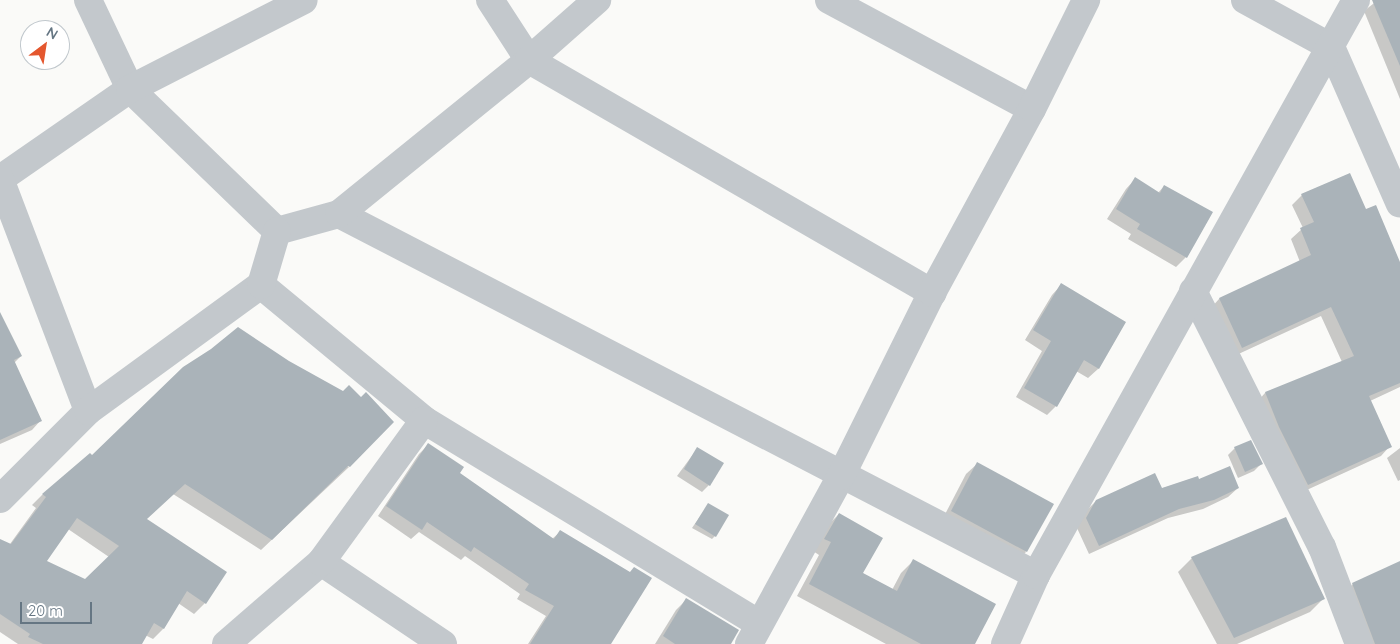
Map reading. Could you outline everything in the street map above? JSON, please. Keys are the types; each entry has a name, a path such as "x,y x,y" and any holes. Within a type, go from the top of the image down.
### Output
{"street":[{"path":"88,0 130,89 277,231"},
{"path":"88,411 0,179 130,89 304,0"},
{"path":"490,0 529,60 932,293"},
{"path":"277,231 338,214 529,60 597,0"},
{"path":"829,0 1032,110"},
{"path":"261,285 424,420 754,634 841,476 932,293 1032,110 1086,0"},
{"path":"1245,0 1331,47 1400,204"},
{"path":"1005,644 1036,575 1356,0"},
{"path":"338,214 841,476 1036,575"},
{"path":"0,499 88,411 261,285 277,231"},
{"path":"1193,291 1322,547 1359,644"},
{"path":"226,644 321,562 424,420"},
{"path":"321,562 443,644"}],"building":[{"path":"1372,0 1400,0 1400,66"},
{"path":"1350,173 1366,209 1376,205 1400,262 1400,383 1369,396 1392,447 1308,485 1279,427 1265,392 1354,356 1331,307 1242,348 1219,298 1311,255 1300,228 1314,222 1301,194"},
{"path":"1135,177 1160,193 1164,185 1213,212 1187,258 1137,229 1140,224 1116,209"},
{"path":"1061,283 1126,322 1099,369 1084,360 1057,407 1024,388 1051,341 1033,330"},
{"path":"0,312 22,356 14,360 42,421 0,440"},
{"path":"238,327 289,361 343,391 349,385 361,397 366,392 394,422 350,467 348,466 272,540 185,484 147,519 227,572 206,604 187,591 164,629 154,623 142,644 43,644 28,637 30,634 0,614 0,539 11,544 46,497 42,494 90,453 92,455 183,367 211,349","holes":["77,518 119,546 85,579 47,561"]},
{"path":"1251,440 1263,464 1245,472 1234,447"},
{"path":"428,443 464,467 460,473 554,539 560,530 630,572 634,567 652,578 611,644 530,644 554,606 525,590 529,584 474,547 471,552 427,522 422,530 386,506"},
{"path":"697,447 724,463 710,486 684,469"},
{"path":"977,462 1054,504 1027,552 951,511"},
{"path":"1230,466 1239,488 1214,500 1179,509 1099,546 1086,518 1096,500 1155,473 1162,488 1198,476 1199,479"},
{"path":"708,503 729,515 716,537 695,524"},
{"path":"839,513 883,538 863,573 897,591 913,559 996,604 975,644 921,644 809,584 831,542 824,539"},
{"path":"1286,517 1325,599 1234,638 1191,557"},
{"path":"1400,561 1400,644 1375,644 1352,583"},
{"path":"686,598 739,630 731,644 675,644 663,636"}]}
